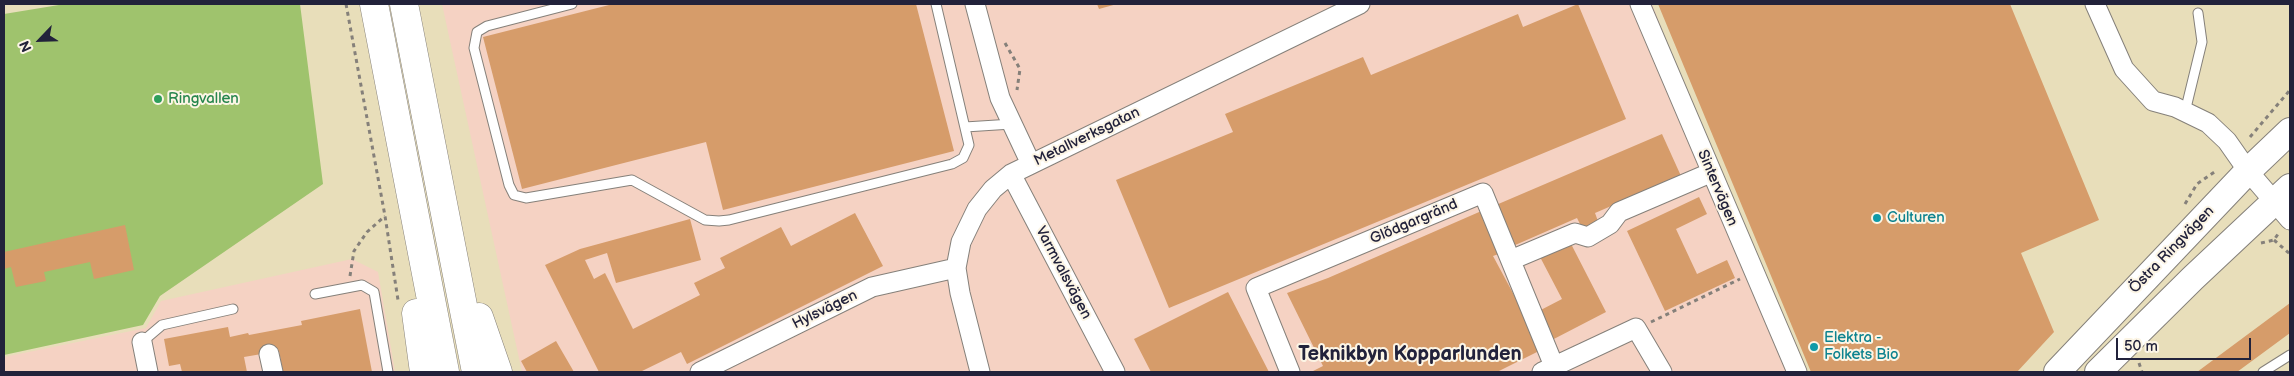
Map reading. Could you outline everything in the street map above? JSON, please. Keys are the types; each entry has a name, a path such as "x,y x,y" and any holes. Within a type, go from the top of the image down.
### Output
{"highway":[{"path":"374,4 445,372"},
{"path":"404,4 476,372"},
{"path":"414,214 409,265 424,372"},
{"path":"448,231 498,372"}],"main road":[{"name":"Östra Ringvägen","path":"2056,372 2248,171 2290,131"},
{"path":"2098,372 2193,278 2285,202"}],"street":[{"path":"975,4 1000,98 1031,164"},
{"name":"Metallverksgatan","path":"980,372 960,294 956,268 961,242 976,209 993,189 1011,174 1360,4"},
{"name":"Sintervägen","path":"1640,4 1710,173 1797,372"},
{"path":"2095,4 2124,69 2153,101 2185,112 2208,123 2227,141 2248,171 2285,202"},
{"path":"1511,260 1574,233 1588,237 1610,224 1618,212 1710,173"},
{"name":"Varmvalsvägen","path":"1011,174 1115,372"},
{"name":"Glödgargränd","path":"1290,372 1256,288 1483,193 1511,260 1550,368"},
{"name":"Hylsvägen","path":"700,372 872,287 956,268"},
{"path":"1550,368 1636,328 1662,372"},
{"path":"142,342 148,372"}],"lane":[{"path":"572,4 487,26 477,32 474,48 508,185 514,195 526,198 632,180 705,220 729,220 952,164 963,158 969,145 936,4"},
{"path":"2185,112 2202,42 2198,13"},
{"path":"965,127 1012,124"},
{"path":"315,294 362,285 374,292 388,372"},
{"path":"142,342 162,325 233,309"},
{"path":"2263,372 2276,369 2290,355"}],"path":[{"path":"346,4 385,216 399,308"},
{"path":"1000,38 1011,50 1020,69 1017,97"},
{"path":"2261,123 2290,90"},
{"path":"2197,184 2219,169"},
{"path":"351,286 354,251 367,232 385,216"},
{"path":"2274,240 2290,254"},
{"path":"1636,328 1743,278"},
{"path":"2138,362 2142,372"}],"shaded area":[{"path":"442,4 1652,4 1796,372 522,372"},
{"path":"352,259 378,272 395,372 4,372 4,357 146,328 161,301"}],"green space":[{"name":"Ringvallen","path":"65,4 300,4 323,184 160,296 143,325 4,355 4,14"}],"building":[{"path":"613,4 916,4 954,151 723,210 706,142 522,189 483,37"},
{"path":"1097,4 1117,4 1099,9"},
{"path":"1578,4 1626,119 1169,308 1116,180 1233,132 1225,114 1363,57 1371,75 1518,14 1523,27"},
{"name":"Culturen","path":"1658,4 2010,4 2099,220 2021,253 2054,332 2017,372 1811,372"},
{"path":"1662,134 1681,176 1595,213 1599,224 1583,230 1577,218 1513,246 1496,205"},
{"path":"1699,197 1707,214 1676,229 1697,274 1727,260 1735,278 1665,311 1627,231"},
{"path":"1486,209 1504,252 1493,256 1543,349 1497,372 1311,372 1323,366 1287,293 1328,278"},
{"path":"855,213 883,266 687,364 681,352 640,372 599,372 545,265 580,249 690,219 701,260 616,283 607,253 585,260 594,279 605,273 633,329 700,295 694,283 725,268 720,258 781,227 791,246"},
{"path":"125,225 134,270 94,279 90,262 44,272 46,281 16,287 11,267 4,269 4,252"},
{"path":"1569,240 1606,312 1550,341 1535,313 1562,299 1539,255"},
{"path":"1228,292 1269,372 1151,372 1134,339"},
{"path":"2290,303 2290,333 2237,372 2197,372"},
{"path":"360,309 372,372 283,372 279,351 244,357 247,372 182,372 180,364 169,366 164,339 228,327 230,337 248,333 249,335 302,325 301,321"},
{"path":"556,341 574,372 527,372 521,361"}],"place":[{"name":"Ringvallen","path":"158,99"},
{"name":"Culturen","path":"1877,218"},
{"name":"Elektra - Folkets Bio","path":"1814,347"}],"district":[{"name":"Teknikbyn Kopparlunden","path":"1410,355"}]}
